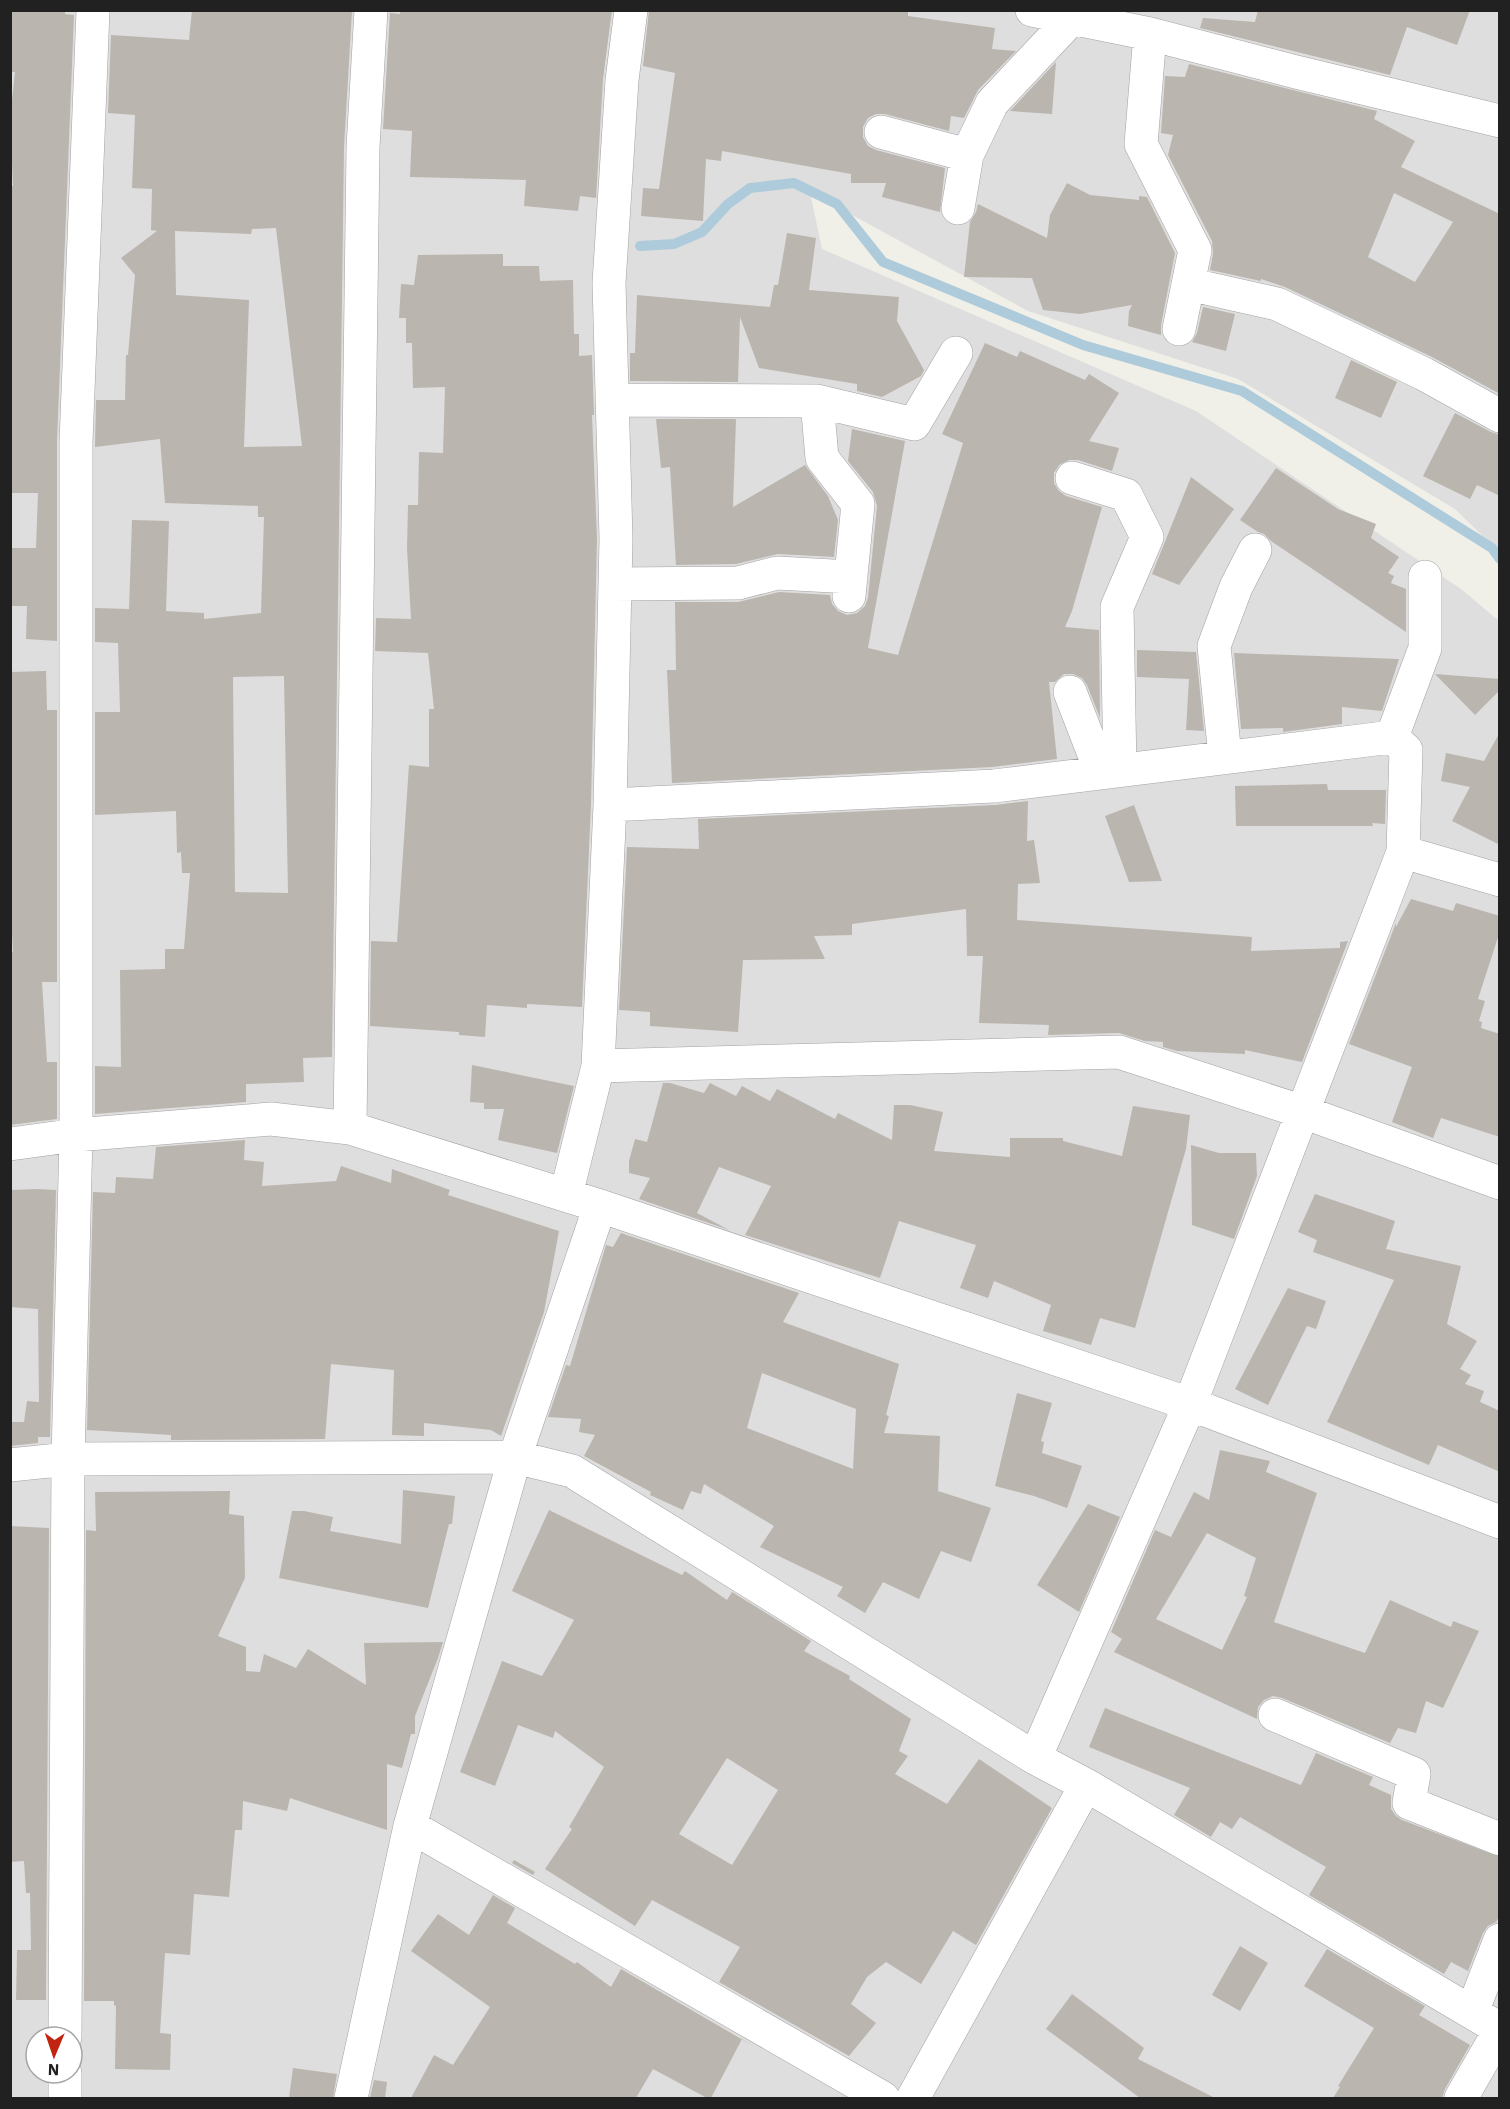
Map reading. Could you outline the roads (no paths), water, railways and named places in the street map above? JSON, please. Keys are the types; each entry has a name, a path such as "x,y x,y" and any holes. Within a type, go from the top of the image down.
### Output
{"street":[{"path":"65,2025 68,1459 76,1135 76,442 93,10"},
{"path":"350,1128 363,147 371,10"},
{"path":"566,1195 598,1066 610,805 616,539 609,283 622,80 631,10"},
{"path":"1032,10 1093,17 1296,72 1500,121"},
{"path":"958,208 967,154 992,103 1093,17"},
{"path":"1150,34 1141,144 1195,250 1179,329"},
{"path":"881,132 967,154"},
{"path":"1188,284 1278,304 1424,374 1500,416"},
{"path":"612,400 817,400 914,424 956,353"},
{"path":"615,584 738,584 777,573 850,586 858,504 822,458 817,400"},
{"path":"1072,478 1126,495 1147,537 1117,607 1111,771"},
{"path":"1225,758 1214,646 1236,587 1255,550"},
{"path":"1392,737 1425,648 1425,577"},
{"path":"1070,692 1111,771"},
{"path":"610,805 994,786 1392,737"},
{"path":"1035,1758 1190,1404 1403,852 1406,750 1392,737"},
{"path":"1403,852 1500,880"},
{"path":"598,1066 1119,1052 1304,1112 1500,1184"},
{"path":"10,1144 76,1135 271,1119 350,1128 600,1206 1190,1404 1500,1522"},
{"path":"351,2098 410,1826 515,1457 600,1206"},
{"path":"10,1465 68,1459 515,1457 572,1471 1035,1758 1086,1785 1490,2024"},
{"path":"1275,1715 1414,1774 1409,1803 1500,1839"},
{"path":"913,2098 1086,1785"},
{"path":"410,1826 883,2098"},
{"path":"1461,2098 1490,2024 1500,1940"}],"waterway":[{"path":"640,246 674,244 702,232 728,204 750,188 794,183 837,204 883,262 1083,345 1242,391 1492,548 1500,559"}]}
